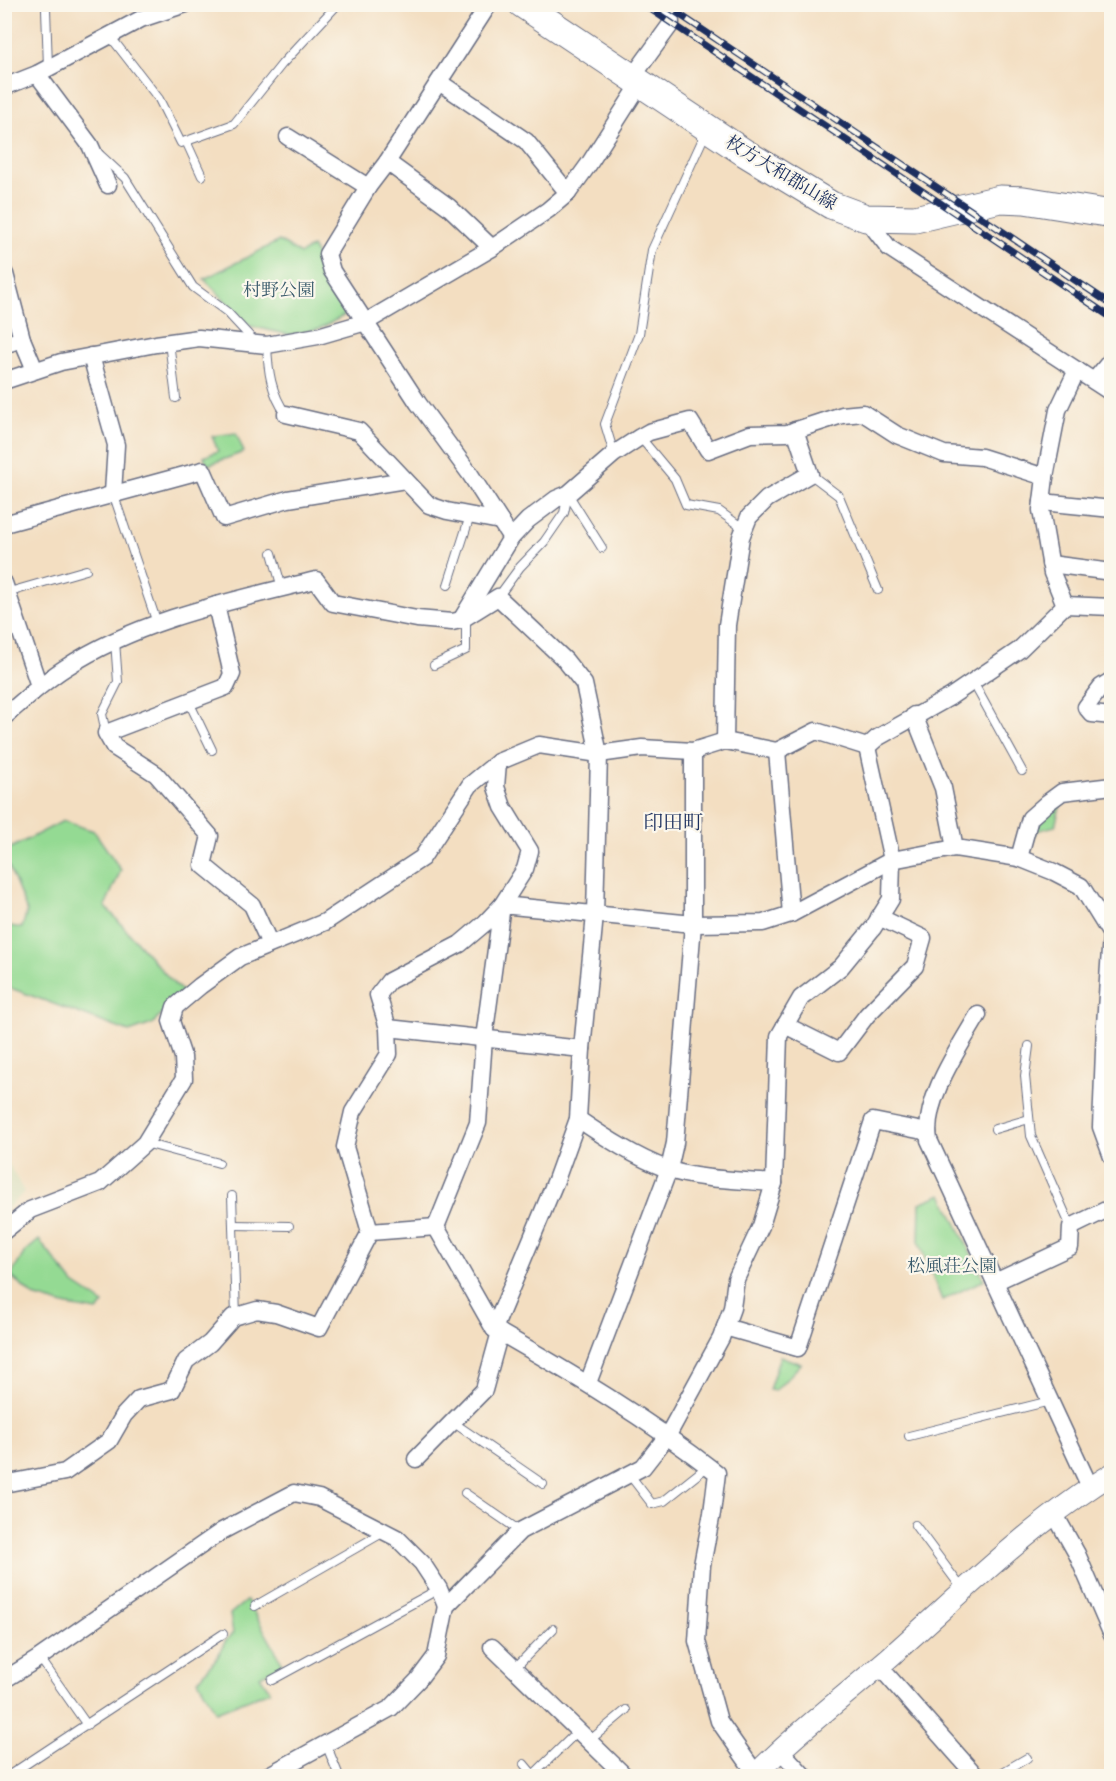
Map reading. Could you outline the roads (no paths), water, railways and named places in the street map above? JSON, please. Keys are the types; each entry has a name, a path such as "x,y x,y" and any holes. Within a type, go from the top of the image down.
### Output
{"main road":[{"name":"枚方大和郡山線","path":"522,4 708,129 831,205 866,218 915,219 1000,199 1024,200 1112,214"}],"street":[{"path":"4,87 43,70 141,19 186,4"},
{"path":"489,4 387,162 368,187 327,254 332,272 511,538"},
{"path":"4,381 61,362 169,342 199,338 262,344 318,336 366,322 492,248 548,210 568,193 589,164 671,24 670,4"},
{"path":"43,70 90,145 108,185"},
{"path":"439,82 526,141 568,193"},
{"path":"288,137 368,187"},
{"path":"387,162 449,207 492,248"},
{"path":"866,218 889,248 1112,393"},
{"path":"5,274 22,339 36,370"},
{"path":"4,345 22,339"},
{"path":"91,356 116,445 113,493"},
{"path":"1094,381 1112,359"},
{"path":"1065,605 1052,573 1042,502 1058,410 1077,370"},
{"path":"463,619 511,538 528,520 556,499 568,494 614,454 640,437 649,432 690,421 708,450 750,434 787,433 842,415 863,413 897,435 944,454 982,457 1045,477"},
{"path":"286,414 358,431 429,505 447,512 500,521"},
{"path":"725,741 727,625 741,537 749,516 767,499 810,474 795,430"},
{"path":"4,524 203,470 224,518 288,499 405,480"},
{"path":"1042,502 1112,509"},
{"path":"1050,564 1112,572"},
{"path":"4,717 39,686 66,667 157,622 316,580 333,603 417,619 452,622 463,619 498,597 565,660 584,684 599,754 595,915 582,1048 578,1119 497,1331 484,1390 416,1459"},
{"path":"6,590 39,686"},
{"path":"216,605 232,674 226,687 106,733 114,747 156,774 210,836 203,865 252,905 270,944"},
{"path":"867,747 877,738 914,715 950,697 1019,650 1065,605 1112,607"},
{"path":"1112,680 1101,687 1086,706 1092,714 1112,716"},
{"path":"914,715 943,788 955,848"},
{"path":"4,1231 30,1210 100,1184 145,1143 184,1079 183,1057 171,1021 176,1007 240,957 325,922 422,858 470,785 498,762 539,745 599,754 642,748 693,751 725,741 777,750 816,731 867,747"},
{"path":"267,1776 391,1708 418,1680 436,1656 446,1606 520,1531 643,1467 668,1435 725,1327 732,1308 736,1279 761,1226 774,1183 779,1036 801,998 841,968 891,899 892,860 867,747"},
{"path":"777,750 791,914"},
{"path":"588,1383 669,1169 675,1143 693,924 693,751"},
{"path":"4,1484 65,1472 109,1442 124,1415 139,1399 172,1390 186,1361 210,1343 233,1317 257,1310 276,1313 319,1328 370,1232 345,1147 353,1112 389,1054 388,1028 378,995 389,981 460,944 485,923 502,905 525,869 530,851 503,807 496,786 498,762"},
{"path":"1018,858 1030,818 1047,803 1062,792 1112,786"},
{"path":"502,905 693,924 763,923 791,914 892,860 955,848 1018,858 1054,872 1082,886 1111,935 1101,1127 1112,1157"},
{"path":"436,1227 478,1123 484,1038 502,905"},
{"path":"785,1025 839,1052 867,1015 915,966 923,938 879,917"},
{"path":"978,1015 938,1085 928,1132 929,1140 1090,1487"},
{"path":"388,1028 582,1048"},
{"path":"578,1119 611,1142 669,1169 709,1177 774,1183"},
{"path":"725,1327 798,1348 873,1121 928,1132"},
{"path":"995,1282 1070,1247 1071,1227 1112,1207"},
{"path":"370,1232 436,1227"},
{"path":"436,1227 497,1331 588,1383 668,1435 717,1473 702,1565 697,1641 719,1721 755,1775 780,1750 1054,1513 1112,1474"},
{"path":"4,1680 40,1658 222,1531 294,1493 319,1498 397,1538 422,1563 446,1606"},
{"path":"1054,1513 1077,1554 1112,1635"},
{"path":"492,1647 626,1776"},
{"path":"879,1666 976,1776"},
{"path":"780,1750 804,1776"}],"lane":[{"path":"43,70 47,4"},
{"path":"110,36 159,99 181,143 234,124 282,64 338,4"},
{"path":"614,454 606,424 639,334 652,250 708,129"},
{"path":"186,141 202,176"},
{"path":"90,145 125,178 193,287 262,344 276,400 286,414"},
{"path":"169,342 176,398"},
{"path":"640,437 675,479 686,505 719,511 744,529"},
{"path":"810,474 839,496 878,590"},
{"path":"113,493 157,622"},
{"path":"568,494 602,548"},
{"path":"498,597 520,567 544,542 564,513 568,494"},
{"path":"448,585 470,516"},
{"path":"272,553 282,588"},
{"path":"6,590 86,570"},
{"path":"434,665 466,650 463,619"},
{"path":"106,733 102,714 118,682 115,641"},
{"path":"973,682 1022,771"},
{"path":"189,702 212,750"},
{"path":"1029,1046 1024,1076 1031,1136 1071,1227"},
{"path":"995,1130 1029,1119"},
{"path":"145,1143 219,1163"},
{"path":"232,1196 236,1316"},
{"path":"233,1225 289,1226"},
{"path":"909,1436 1050,1401"},
{"path":"454,1423 543,1484"},
{"path":"629,1474 652,1504 664,1501 708,1466"},
{"path":"465,1492 520,1531"},
{"path":"915,1525 963,1590"},
{"path":"255,1606 384,1532"},
{"path":"272,1680 438,1589"},
{"path":"514,1669 553,1629"},
{"path":"8,1776 223,1635"},
{"path":"40,1658 87,1725"},
{"path":"524,1764 533,1775 584,1736 626,1710"},
{"path":"326,1744 339,1776"},
{"path":"996,1776 1027,1758"}],"railway":[{"path":"643,4 1112,318"},
{"path":"664,4 1112,305"}],"district":[{"name":"印田町","path":"673,823"}],"park label":[{"name":"村野公園","path":"279,290"},
{"name":"松風荘公園","path":"952,1266"}]}
